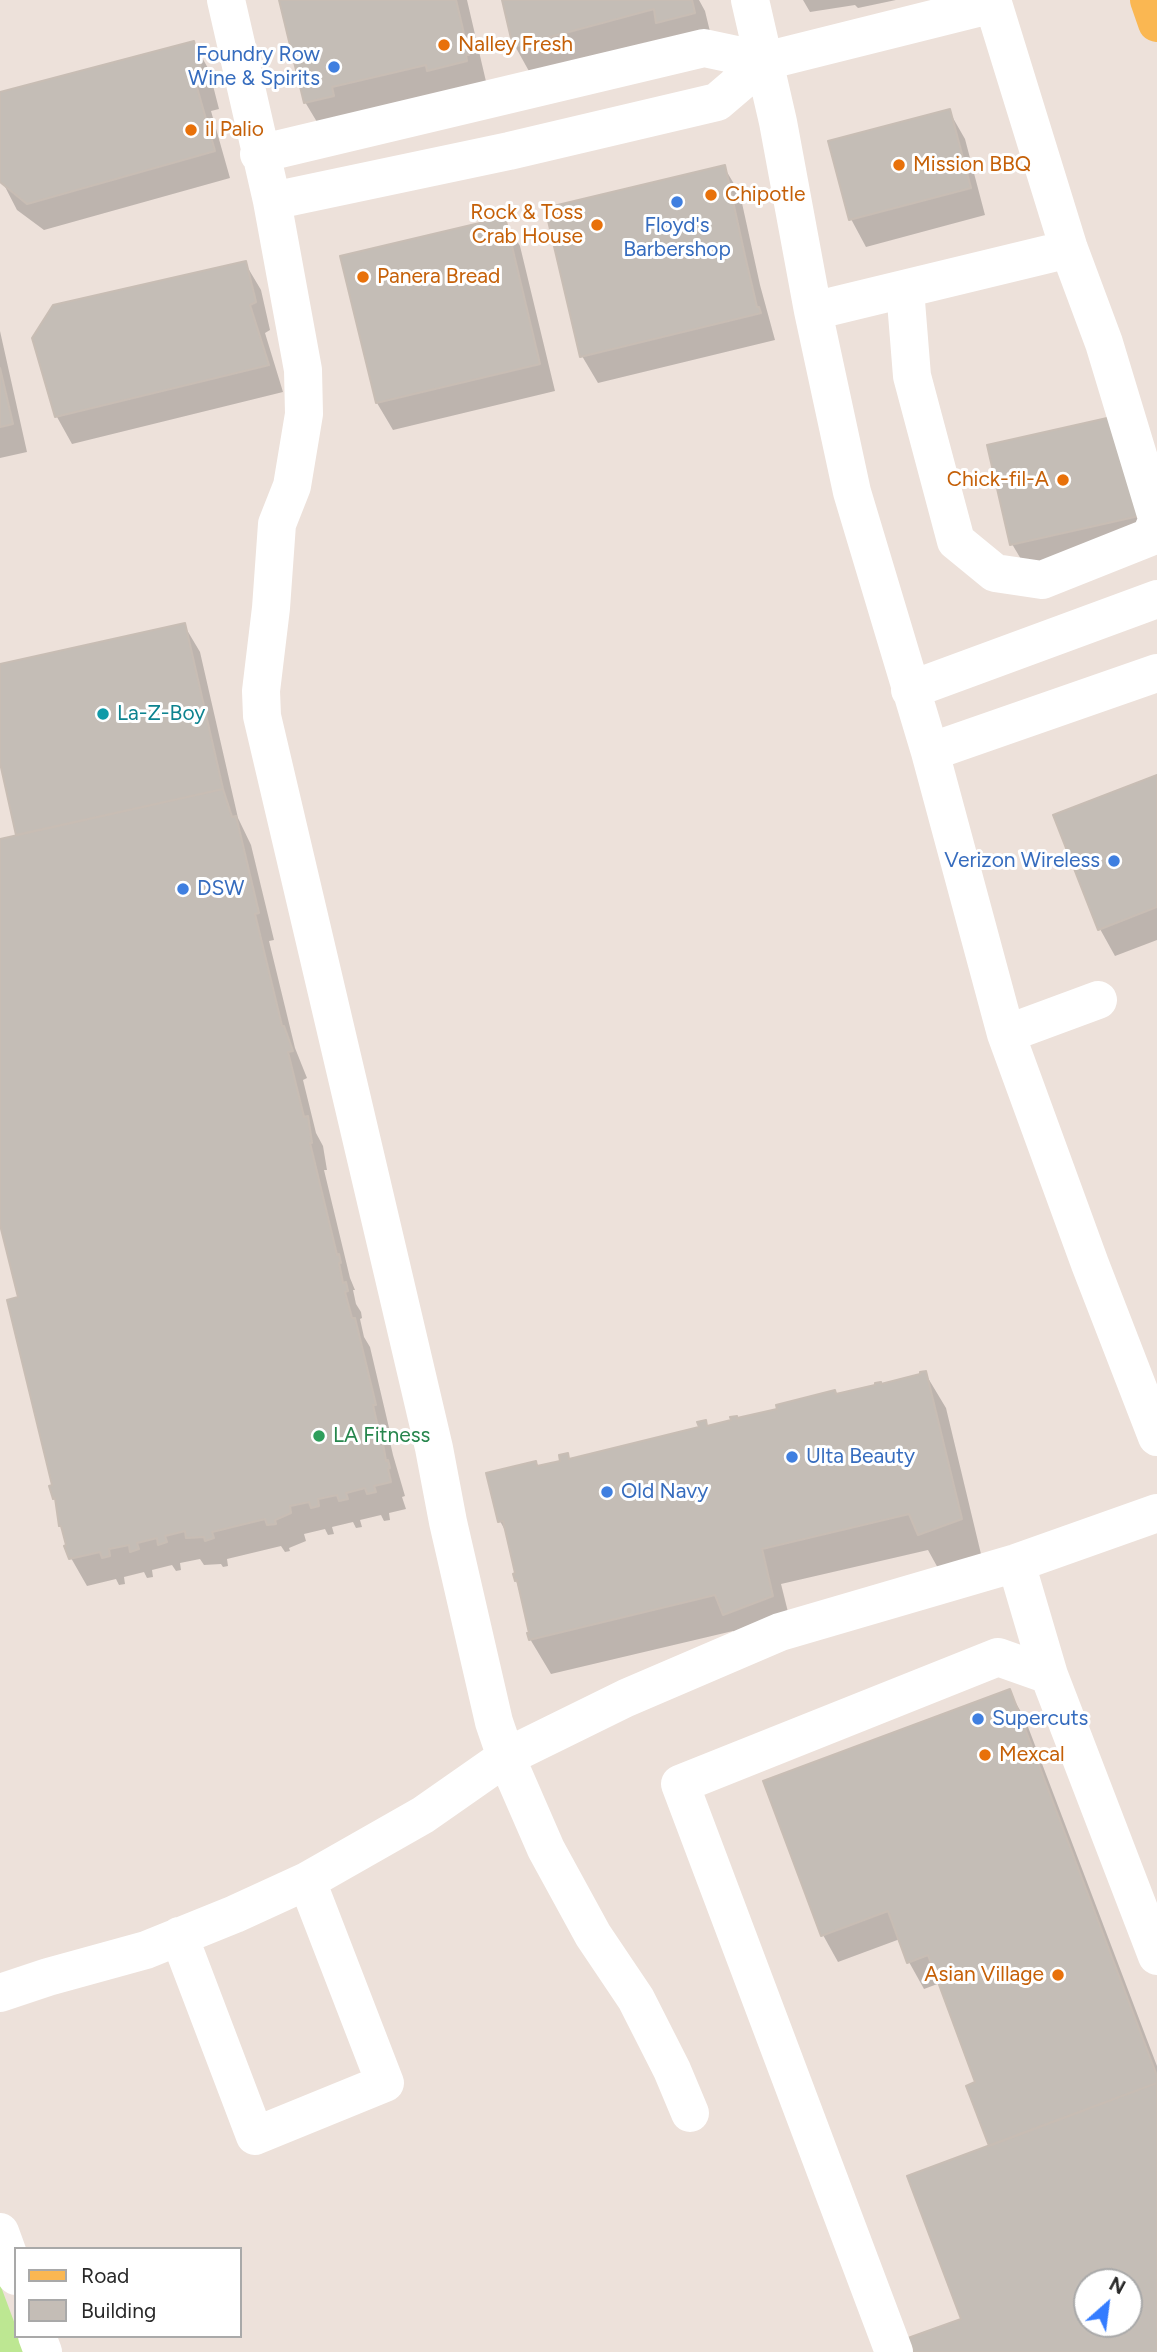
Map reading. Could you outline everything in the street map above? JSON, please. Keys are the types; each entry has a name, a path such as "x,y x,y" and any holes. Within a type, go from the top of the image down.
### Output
{"main road":[{"path":"1149,0 1157,23"}],"lane":[{"path":"226,0 272,201 303,370 304,414 292,486 277,524 261,691 262,716 429,1424 448,1522 494,1722 506,1757 546,1849 593,1936 636,1999 672,2070 690,2113"},
{"path":"750,0 765,61 813,311 852,492 930,752 1006,1034 1157,1437"},
{"path":"272,201 509,151 717,102 765,61 992,2 1069,249 1104,343 1157,519 1150,537 1042,580 995,573 956,541 912,376 905,289"},
{"path":"259,153 704,48 765,61"},
{"path":"813,311 1069,249"},
{"path":"910,690 1157,599"},
{"path":"930,752 1157,673"},
{"path":"1006,1034 1098,1000"},
{"path":"0,1993 146,1950 307,1881 423,1815 506,1757 626,1698 780,1632 1016,1563 1157,1513"},
{"path":"1016,1563 1049,1675 1157,1956"},
{"path":"894,2352 680,1784 998,1657 1049,1675"},
{"path":"179,1936 256,2136 385,2083 307,1881"},
{"path":"0,2232 14,2270"}],"green space":[{"path":"0,2284 14,2322 14,2338 20,2338 25,2352 0,2352"}],"building":[{"path":"279,0 456,0 469,55 466,55 467,61 427,71 426,65 332,87 334,96 304,103"},
{"path":"502,0 692,0 695,13 656,23 654,9 513,47"},
{"path":"194,41 204,81 196,84 215,151 27,204 0,182 0,92"},
{"name":"Mission BBQ","path":"950,109 971,188 849,220 828,141"},
{"path":"725,165 757,307 761,313 580,357 545,208"},
{"path":"505,217 540,364 376,403 340,256"},
{"path":"246,261 256,302 250,305 269,365 55,417 32,338 53,305"},
{"path":"0,368 13,424 0,427"},
{"name":"Chick-fil-A","path":"1116,416 1139,516 1010,545 987,445"},
{"name":"La-Z-Boy","path":"185,623 223,789 16,835 0,763 0,664"},
{"name":"Verizon Wireless","path":"1157,775 1157,907 1098,930 1053,815"},
{"path":"223,789 232,817 236,816 259,913 255,914 282,1026 293,1051 288,1052 304,1117 308,1116 310,1143 337,1255 339,1254 343,1283 346,1282 348,1291 345,1292 352,1318 355,1318 376,1405 373,1405 390,1468 391,1482 374,1486 376,1492 367,1494 365,1488 346,1493 348,1499 339,1501 337,1495 318,1499 319,1506 311,1508 309,1502 290,1506 291,1513 275,1520 276,1524 267,1525 265,1519 212,1532 214,1538 205,1541 204,1537 186,1538 185,1531 165,1536 167,1542 158,1545 157,1538 137,1543 139,1549 130,1552 129,1545 109,1549 110,1556 102,1558 100,1552 69,1559 59,1526 55,1498 53,1499 49,1486 52,1485 7,1300 18,1297 0,1225 0,839"},
{"path":"926,1371 962,1519 918,1535 909,1514 762,1549 773,1596 723,1615 715,1595 529,1640 503,1521 498,1522 486,1473 536,1461 537,1466 560,1461 559,1455 568,1453 569,1459 699,1427 697,1422 706,1420 707,1426 731,1420 730,1417 737,1418 777,1409 776,1405 835,1390 836,1394"},
{"path":"1010,1689 1157,2076 1157,2083 989,2146 966,2086 975,2082 928,1955 907,1963 888,1911 821,1936 763,1781"},
{"path":"1157,2083 1157,2352 914,2352 908,2338 961,2319 907,2176"}],"place":[{"name":"Nalley Fresh","path":"444,45"},
{"name":"Foundry Row Wine & Spirits","path":"334,67"},
{"name":"il Palio","path":"191,130"},
{"name":"Mission BBQ","path":"899,165"},
{"name":"Chipotle","path":"711,195"},
{"name":"Floyd's Barbershop","path":"677,202"},
{"name":"Rock & Toss Crab House","path":"597,225"},
{"name":"Panera Bread","path":"363,277"},
{"name":"Chick-fil-A","path":"1063,480"},
{"name":"La-Z-Boy","path":"103,714"},
{"name":"Verizon Wireless","path":"1114,861"},
{"name":"DSW","path":"183,889"},
{"name":"LA Fitness","path":"319,1436"},
{"name":"Ulta Beauty","path":"792,1457"},
{"name":"Old Navy","path":"607,1492"},
{"name":"Supercuts","path":"978,1719"},
{"name":"Mexcal","path":"985,1755"},
{"name":"Asian Village","path":"1058,1975"}]}
